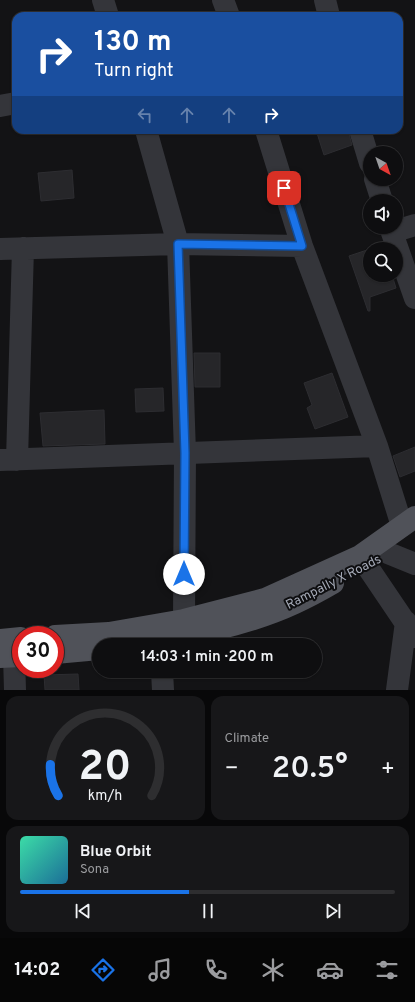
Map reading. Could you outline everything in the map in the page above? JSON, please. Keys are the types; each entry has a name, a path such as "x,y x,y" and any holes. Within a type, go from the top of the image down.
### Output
{"main road":[{"name":"Rampally X Roads","path":"179,638 237,623 294,603 367,566 388,553 411,526"},
{"path":"64,636 109,633 184,620 265,599 360,556 411,526"},
{"path":"0,640 12,650"},
{"path":"64,652 92,650"}],"street":[{"path":"103,0 107,12"},
{"path":"224,0 228,12"},
{"path":"324,0 328,12"},
{"path":"0,106 12,104"},
{"path":"147,134 178,244 185,453 184,620"},
{"path":"267,134 302,246 377,446 411,526"},
{"path":"361,134 365,146"},
{"path":"403,228 415,225"},
{"path":"392,234 415,298"},
{"path":"0,249 178,244 302,246"},
{"path":"23,248 8,460 377,446"},
{"path":"388,553 415,564"},
{"path":"367,566 410,630 397,690"},
{"path":"15,678 15,690"},
{"path":"162,678 163,690"}],"building":[{"path":"317,134 349,134 352,145 324,155"},
{"path":"72,170 74,198 41,201 38,173"},
{"path":"363,251 363,282 394,282 396,288 370,297 370,311 368,311 349,256"},
{"path":"194,353 220,353 220,387 195,387"},
{"path":"332,373 348,417 315,429 307,408 312,405 304,383"},
{"path":"163,388 164,411 136,412 135,389"},
{"path":"104,410 105,444 43,446 40,413"},
{"path":"415,447 415,471 400,477 393,456"},
{"path":"64,674 78,674 79,690 45,690 44,678 64,678"}],"route":[{"path":"184,574 185,453 178,244 302,246 284,188"}]}
